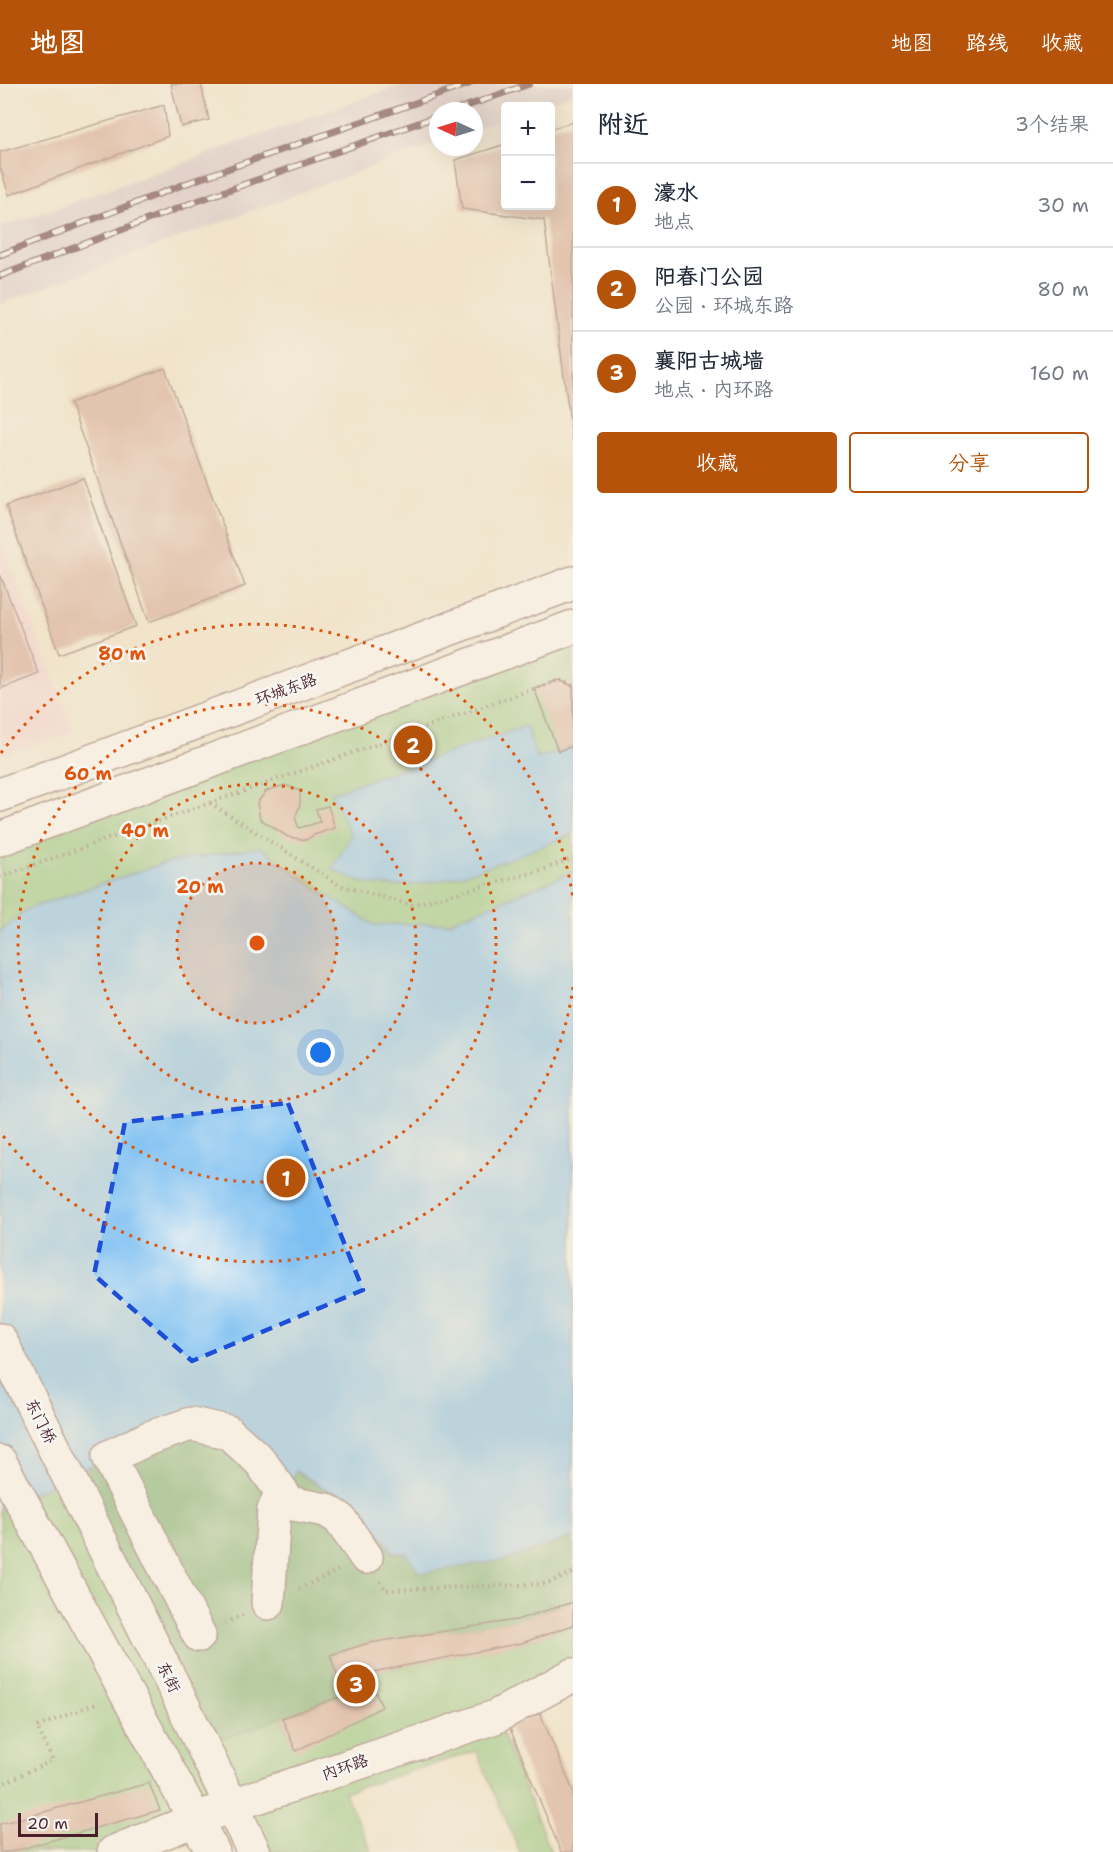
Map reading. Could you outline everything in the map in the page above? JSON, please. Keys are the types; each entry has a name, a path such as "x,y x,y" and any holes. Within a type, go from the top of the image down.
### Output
{"main road":[{"name":"环城东路","path":"0,795 573,582"},
{"path":"0,839 573,627"},
{"name":"东门桥","path":"0,1340 81,1502"},
{"path":"199,1635 109,1457 149,1437 191,1424 228,1432 260,1461 282,1492 274,1510 268,1603"},
{"path":"0,1462 213,1852"},
{"path":"278,1501 326,1510 339,1518 366,1557"},
{"name":"东街","path":"81,1502 254,1852"},
{"name":"内环路","path":"114,1852 230,1806 495,1717 573,1675"}],"path":[{"path":"0,877 559,680 573,686"},
{"path":"209,803 339,885 411,905 540,871 573,858"},
{"path":"199,1635 366,1557 386,1590 545,1584 573,1573"},
{"path":"0,1785 53,1760 37,1727 112,1697 123,1688"}],"highlighted area":[{"path":"288,1103 363,1290 192,1361 94,1275 125,1122"}],"shaded area":[{"path":"404,84 573,84 573,94 550,102 501,102 501,119 483,126 483,102 429,102 429,145 0,304 0,228"},
{"path":"0,540 74,732 0,756"}],"green space":[{"path":"573,627 573,872 447,923 373,925 312,886 260,847 164,863 28,909 0,932 0,839"},
{"path":"191,1424 283,1492 295,1471 337,1496 334,1506 354,1514 368,1524 394,1553 510,1559 573,1537 573,1602 516,1620 369,1643 330,1655 344,1695 202,1746 89,1517 89,1467 149,1438"},
{"path":"149,1438 510,1559 573,1537 516,1620 369,1643 330,1655 344,1695 282,1718 296,1750 367,1673 522,1643 573,1625 573,1675 495,1717 551,1852 520,1852 476,1751 344,1792 372,1852 254,1852 230,1807 114,1852 0,1852 0,1509"}],"water":[{"path":"526,726 537,759 573,746 573,834 471,872 416,884 390,886 366,883 332,869 351,836 331,793"},
{"path":"260,847 312,886 374,925 447,923 573,872 573,1537 510,1559 420,1573 406,1553 394,1553 368,1524 354,1514 334,1506 336,1495 296,1471 282,1492 228,1432 149,1438 0,1509 0,932 28,909 164,863"}],"building":[{"path":"171,84 201,84 209,120 181,127"},
{"path":"164,105 168,136 9,195 0,167 0,152"},
{"path":"573,122 573,439 544,220 462,209 455,160 468,156 483,156 483,151 501,146 501,210 555,210 555,127"},
{"path":"165,368 245,586 149,622 70,403"},
{"path":"83,478 136,626 59,654 6,506"},
{"path":"0,574 39,674 0,689"},
{"path":"559,680 573,686 573,746 558,751 534,688"},
{"path":"285,785 300,791 300,805 295,818 299,828 320,822 316,809 328,806 335,828 306,840 288,837 260,819 257,803 266,791"},
{"path":"573,1602 573,1625 522,1643 367,1673 382,1707 296,1751 282,1718 344,1695 330,1655 369,1643 516,1620"},
{"path":"540,1713 573,1791 573,1852 561,1852 509,1726"},
{"path":"149,1783 160,1810 10,1852 0,1852 0,1824"}],"railway":[{"path":"0,255 190,182 469,84"},
{"path":"478,102 529,84"},
{"path":"0,276 197,201 429,119"}],"place":[{"name":"阳春门公园","path":"413,745"},
{"name":"濠水","path":"286,1178"},
{"name":"襄阳古城墙","path":"356,1684"}]}
